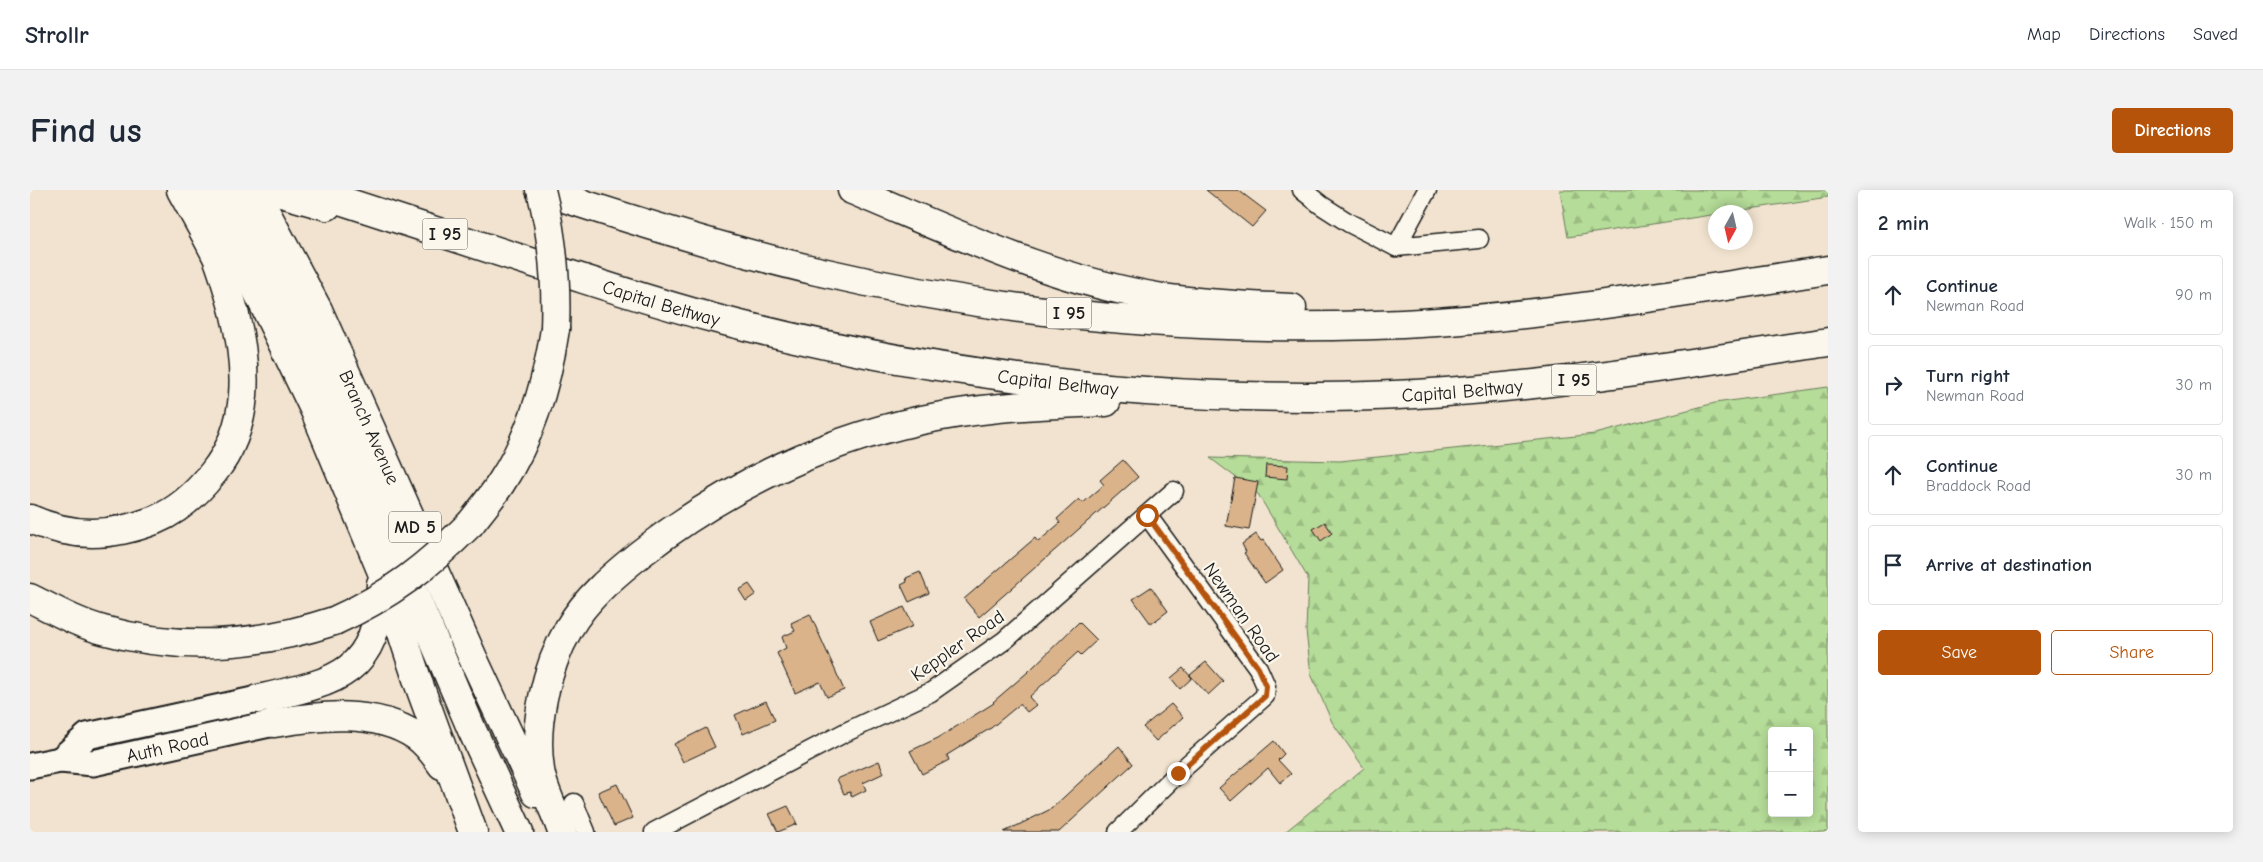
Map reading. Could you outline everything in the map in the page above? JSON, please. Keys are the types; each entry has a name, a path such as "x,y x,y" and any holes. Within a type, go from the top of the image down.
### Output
{"highway":[{"path":"30,519 68,532 92,534 113,533 137,527 162,517 184,502 207,482 225,459 232,444 241,414 245,385 244,360 238,329 227,283 216,257 181,190"},
{"name":"MD 5","path":"202,190 248,272 315,411 382,572 418,682 473,832"},
{"path":"231,190 299,316 349,440 469,721 519,832"},
{"name":"Branch Avenue","path":"254,190 314,301 473,658 554,832"},
{"path":"270,190 324,307 355,392"},
{"name":"Capital Beltway","path":"270,190 313,196 716,319 786,336 898,359 1068,384 1173,393 1318,398 1434,393 1522,387 1828,342"},
{"path":"30,598 65,616 102,630 143,638 185,643 226,644 300,632 334,621 369,605 407,580 442,553 471,523 501,483 519,451 538,406 549,365 555,329 557,293 554,251 549,220 540,190"},
{"name":"I 95","path":"540,190 734,250 818,271 911,290 1075,314 1186,323 1271,326 1446,321 1613,303 1828,270"},
{"path":"852,190 1003,253 1070,276 1162,298 1272,307 1436,311 1613,303"},
{"path":"562,832 540,772 539,739 546,690 556,656 570,627 596,592 631,562 677,525 728,494 782,465 835,444 942,416 993,409 1074,403 1318,398"},
{"path":"258,699 313,687 341,674 362,657 374,634 380,607 382,572"},
{"path":"274,723 306,718 358,717 396,726 418,737 436,755 454,780"}],"main road":[{"name":"Auth Road","path":"60,760 87,736 258,699"},
{"name":"Auth Road","path":"30,766 60,760 93,764 274,723"}],"street":[{"path":"1302,190 1349,223 1396,247 1479,239"},
{"path":"1396,247 1427,190"},
{"name":"Keppler Road","path":"654,832 844,733 931,692 1005,640 1174,491"},
{"name":"Newman Road","path":"1118,832 1228,727 1265,696 1266,686 1258,668 1147,515"},
{"path":"574,803 586,832"}],"green space":[{"path":"1560,190 1828,190 1828,197 1753,209 1753,205 1708,205 1708,215 1568,237"},
{"path":"1828,387 1828,832 1285,832 1364,768 1332,722 1311,674 1306,631 1308,578 1258,494 1210,458 1340,461 1595,434 1715,403"}],"building":[{"path":"1206,190 1238,190 1266,211 1252,227"},
{"path":"1123,460 1138,477 979,617 964,599 1035,538 1038,542 1060,523 1057,519 1079,499 1083,503 1104,485 1100,480"},
{"path":"1266,465 1288,466 1287,479 1265,477"},
{"path":"1235,478 1258,482 1249,530 1226,526"},
{"path":"1325,522 1332,533 1321,541 1313,529"},
{"path":"1256,534 1261,541 1263,540 1283,570 1265,583 1244,553 1246,552 1242,544"},
{"path":"920,572 929,593 909,602 901,585 907,582 906,578"},
{"path":"749,584 756,594 746,601 739,590"},
{"path":"1151,587 1168,611 1151,624 1133,599"},
{"path":"904,607 913,626 878,641 870,622"},
{"path":"810,614 844,690 827,697 820,682 795,693 777,653 786,648 782,637 795,631 791,623"},
{"path":"1079,622 1097,640 1081,655 1078,652 1029,697 1036,705 1027,712 1020,704 991,728 947,755 949,760 922,774 910,751 938,738 994,703"},
{"path":"1206,662 1223,681 1208,695 1190,675"},
{"path":"1183,668 1192,678 1180,689 1171,678"},
{"path":"766,701 775,720 743,734 735,715"},
{"path":"1171,704 1183,717 1156,741 1143,727"},
{"path":"706,728 715,747 683,762 674,744"},
{"path":"1274,741 1284,754 1278,760 1291,774 1280,783 1268,768 1231,801 1219,788"},
{"path":"1119,746 1133,764 1059,832 1004,832 1051,809"},
{"path":"879,761 884,773 863,783 866,790 852,797 850,792 844,794 837,779"},
{"path":"617,784 633,818 614,826 598,792"},
{"path":"788,806 797,824 778,832 769,814"}],"route":[{"path":"1147,515 1258,668 1266,686 1265,696 1256,705 1228,727 1178,773"}]}
